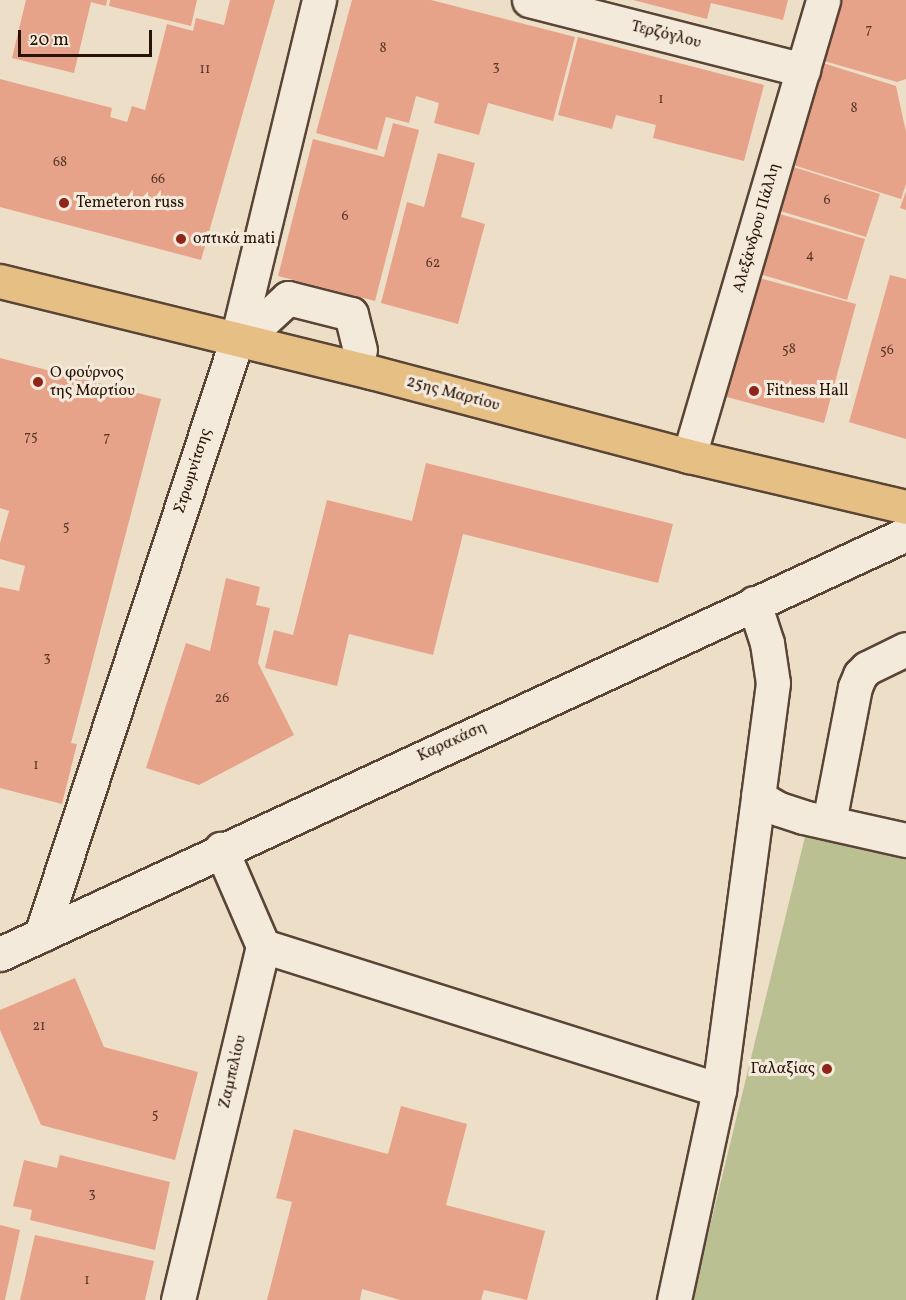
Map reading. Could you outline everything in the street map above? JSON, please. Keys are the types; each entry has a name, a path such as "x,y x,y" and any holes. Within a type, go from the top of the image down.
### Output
{"main road":[{"name":"25ης Μαρτίου","path":"0,281 248,332 371,372 689,456 906,507"}],"street":[{"name":"Στρωμνίτσης","path":"41,935 248,332 319,0"},
{"name":"Τερζόγλου","path":"529,0 803,70"},
{"name":"Αλεξάνδρου Πάλλη","path":"689,456 823,0"},
{"path":"248,332 288,298 351,314 360,350"},
{"name":"Καρακάση","path":"0,954 221,849 906,534"},
{"path":"674,1300 719,1090 773,683 767,643 754,603"},
{"path":"829,822 855,687 860,675 867,668 906,649"},
{"path":"758,797 779,809 906,840"},
{"path":"221,849 262,946 719,1090"},
{"name":"Ζαμπελίου","path":"178,1300 262,946"}],"green space":[{"name":"Γαλαξίας","path":"810,816 906,838 906,1300 692,1300"}],"building":[{"path":"26,0 107,0 106,6 91,2 74,73 12,58"},
{"path":"110,0 197,0 191,26 109,6"},
{"path":"230,0 275,0 201,260 0,207 0,79 112,108 110,117 127,122 132,106 145,110 167,24 193,31 196,18 224,25"},
{"path":"352,0 431,0 575,37 553,121 488,103 479,135 434,123 439,103 416,96 409,123 386,117 377,150 316,133"},
{"path":"633,0 788,0 783,20 711,3 707,19"},
{"path":"841,0 906,0 906,79 897,82 824,61"},
{"path":"578,37 764,85 744,161 653,138 656,125 616,115 612,129 558,115"},
{"path":"823,63 896,86 906,132 906,184 901,199 790,164"},
{"path":"393,123 419,130 375,301 278,276 313,139 384,157"},
{"path":"438,153 475,163 461,217 485,224 458,324 381,303 407,202 424,207"},
{"path":"787,165 880,194 866,237 774,209"},
{"path":"906,191 906,210 900,208"},
{"path":"773,212 865,239 847,300 756,273"},
{"path":"890,275 906,279 906,439 849,422"},
{"path":"755,277 856,304 824,423 723,396"},
{"path":"0,358 161,399 71,743 77,744 62,804 0,788 0,587 19,591 25,566 0,559 0,543 9,511 0,508"},
{"path":"426,463 673,524 658,583 463,534 433,655 349,634 337,686 265,668 274,630 293,635 327,500 412,521"},
{"path":"226,578 260,587 256,605 270,608 258,663 294,735 199,785 146,768 186,643 210,651"},
{"path":"75,978 104,1047 198,1072 175,1160 41,1125 0,1030 0,1010"},
{"path":"401,1106 467,1124 446,1205 545,1231 527,1300 484,1290 481,1300 400,1300 362,1289 360,1300 267,1300 292,1202 276,1198 294,1129 388,1154"},
{"path":"60,1155 170,1182 155,1250 30,1220 32,1210 13,1206 24,1160 57,1168"},
{"path":"0,1225 20,1230 5,1300 0,1300"},
{"path":"35,1235 154,1261 145,1300 20,1300"}],"place":[{"name":"Temeteron russ","path":"64,203"},
{"name":"οπτικά mati","path":"181,239"},
{"name":"Ο φούρνος της Μαρτίου","path":"38,382"},
{"name":"Fitness Hall","path":"754,391"},
{"name":"Γαλαξίας","path":"827,1069"}]}
